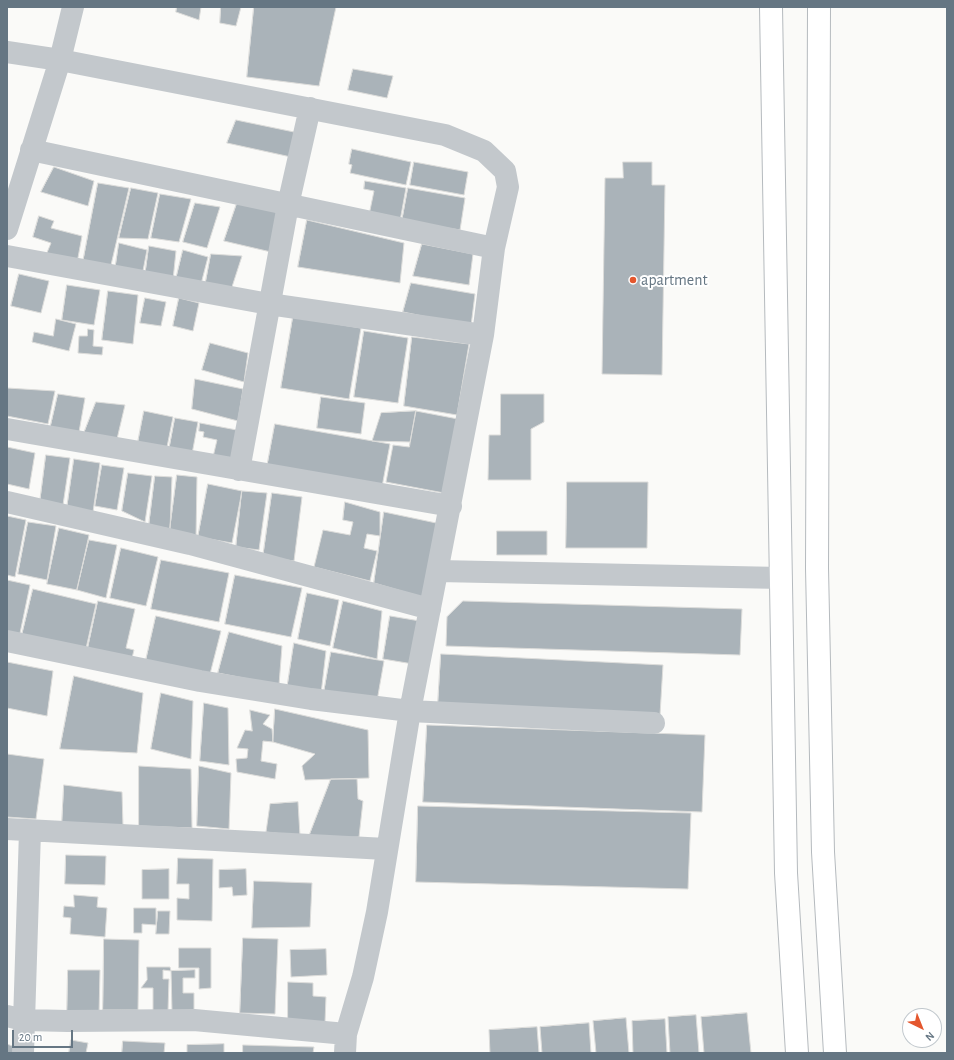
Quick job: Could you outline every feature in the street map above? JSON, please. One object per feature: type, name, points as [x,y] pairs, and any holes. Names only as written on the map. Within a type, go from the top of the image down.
[{"type":"main road","points":[[771,7],[786,873],[797,1053]]},
{"type":"main road","points":[[819,7],[818,576],[823,852],[835,1053]]},
{"type":"street","points":[[7,229],[60,60],[73,7]]},
{"type":"street","points":[[7,52],[60,60],[445,135],[484,151],[505,171],[508,187],[494,248],[483,335],[410,711],[386,849],[377,912],[363,977],[345,1044],[194,1020],[16,1018]]},
{"type":"street","points":[[239,470],[288,204],[310,108]]},
{"type":"street","points":[[31,150],[494,248]]},
{"type":"street","points":[[7,256],[269,304],[483,335]]},
{"type":"street","points":[[7,429],[451,506]]},
{"type":"street","points":[[7,502],[190,544],[430,609]]},
{"type":"street","points":[[438,572],[781,578]]},
{"type":"street","points":[[7,641],[200,681],[311,699],[410,711],[654,723]]},
{"type":"street","points":[[7,830],[386,849]]},
{"type":"street","points":[[23,1053],[16,1018],[30,831]]},
{"type":"building","points":[[177,7],[201,7],[199,20],[176,12]]},
{"type":"building","points":[[221,7],[241,7],[236,26],[220,23]]},
{"type":"building","points":[[254,7],[336,7],[319,86],[247,77]]},
{"type":"building","points":[[353,69],[393,76],[387,98],[348,90]]},
{"type":"building","points":[[236,120],[294,132],[291,157],[227,143]]},
{"type":"building","points":[[352,149],[411,162],[406,185],[350,173],[352,165],[349,164]]},
{"type":"building","points":[[414,162],[468,172],[464,195],[410,185]]},
{"type":"building","name":"apartment","points":[[623,162],[652,162],[652,185],[665,185],[662,375],[602,374],[605,178],[623,178]]},
{"type":"building","points":[[54,167],[94,181],[88,206],[41,192]]},
{"type":"building","points":[[365,181],[406,188],[400,221],[369,215],[374,191],[364,189]]},
{"type":"building","points":[[98,183],[129,188],[111,265],[83,262]]},
{"type":"building","points":[[131,188],[158,193],[148,239],[119,238]]},
{"type":"building","points":[[408,188],[465,198],[460,230],[402,221]]},
{"type":"building","points":[[160,194],[191,199],[179,242],[151,238]]},
{"type":"building","points":[[195,203],[220,207],[207,248],[183,242]]},
{"type":"building","points":[[237,203],[282,211],[271,252],[224,241]]},
{"type":"building","points":[[39,216],[54,221],[51,228],[82,236],[77,263],[46,255],[51,243],[33,237]]},
{"type":"building","points":[[307,220],[404,243],[400,283],[298,267]]},
{"type":"building","points":[[119,243],[147,250],[142,276],[115,270]]},
{"type":"building","points":[[422,244],[473,254],[469,285],[413,276]]},
{"type":"building","points":[[149,246],[176,251],[173,280],[145,276]]},
{"type":"building","points":[[183,250],[208,257],[201,284],[176,279]]},
{"type":"building","points":[[211,254],[242,256],[231,290],[205,286]]},
{"type":"building","points":[[19,274],[49,281],[41,313],[11,306]]},
{"type":"building","points":[[411,283],[475,294],[471,326],[403,312]]},
{"type":"building","points":[[67,285],[100,290],[94,325],[62,320]]},
{"type":"building","points":[[108,291],[138,295],[133,344],[102,340]]},
{"type":"building","points":[[145,298],[166,302],[161,326],[140,323]]},
{"type":"building","points":[[179,298],[199,303],[193,331],[173,326]]},
{"type":"building","points":[[293,317],[361,328],[349,399],[281,388]]},
{"type":"building","points":[[56,319],[76,324],[69,351],[32,342],[34,332],[53,336]]},
{"type":"building","points":[[88,329],[94,330],[93,346],[103,347],[102,355],[78,353],[79,336],[87,336]]},
{"type":"building","points":[[364,331],[408,338],[398,403],[354,397]]},
{"type":"building","points":[[412,337],[469,344],[457,415],[404,406]]},
{"type":"building","points":[[210,343],[248,353],[244,382],[202,370]]},
{"type":"building","points":[[195,379],[243,389],[238,421],[192,409]]},
{"type":"building","points":[[7,388],[55,391],[48,424],[7,416]]},
{"type":"building","points":[[58,394],[85,398],[79,432],[50,429]]},
{"type":"building","points":[[501,394],[544,394],[544,422],[531,429],[531,480],[488,480],[489,435],[500,435]]},
{"type":"building","points":[[321,397],[365,403],[361,434],[317,428]]},
{"type":"building","points":[[96,402],[125,405],[117,439],[84,433]]},
{"type":"building","points":[[144,411],[173,417],[167,447],[138,442]]},
{"type":"building","points":[[416,411],[458,419],[444,493],[386,482],[393,445],[409,447]]},
{"type":"building","points":[[416,411],[410,442],[372,441],[381,413]]},
{"type":"building","points":[[175,418],[198,422],[192,454],[169,450]]},
{"type":"building","points":[[200,423],[242,431],[236,461],[213,457],[217,440],[203,437],[204,432],[199,431]]},
{"type":"building","points":[[275,424],[390,444],[382,487],[267,467]]},
{"type":"building","points":[[7,447],[35,453],[29,489],[7,484]]},
{"type":"building","points":[[46,455],[70,458],[63,505],[40,502]]},
{"type":"building","points":[[74,459],[100,463],[93,512],[67,508]]},
{"type":"building","points":[[102,465],[124,468],[117,510],[95,506]]},
{"type":"building","points":[[128,473],[152,476],[145,522],[122,511]]},
{"type":"building","points":[[177,475],[197,477],[196,537],[170,529]]},
{"type":"building","points":[[155,476],[172,477],[170,529],[149,525]]},
{"type":"building","points":[[567,482],[648,482],[647,548],[566,548]]},
{"type":"building","points":[[208,484],[242,491],[232,543],[198,537]]},
{"type":"building","points":[[242,491],[267,493],[259,550],[236,547]]},
{"type":"building","points":[[272,493],[302,497],[294,561],[263,557]]},
{"type":"building","points":[[345,502],[380,512],[380,536],[367,534],[364,548],[377,551],[370,581],[314,567],[323,530],[350,535],[353,522],[343,520]]},
{"type":"building","points":[[384,512],[441,524],[425,598],[374,583]]},
{"type":"building","points":[[7,516],[26,520],[15,577],[7,575]]},
{"type":"building","points":[[28,522],[56,526],[47,580],[18,574]]},
{"type":"building","points":[[59,528],[89,535],[77,590],[47,584]]},
{"type":"building","points":[[497,531],[547,531],[547,555],[497,555]]},
{"type":"building","points":[[89,540],[117,545],[106,598],[77,590]]},
{"type":"building","points":[[121,548],[158,557],[146,606],[110,598]]},
{"type":"building","points":[[161,560],[229,573],[219,622],[151,609]]},
{"type":"building","points":[[235,575],[302,588],[291,637],[225,624]]},
{"type":"building","points":[[7,580],[30,585],[19,638],[7,635]]},
{"type":"building","points":[[33,589],[96,604],[85,653],[21,639]]},
{"type":"building","points":[[307,593],[339,600],[330,646],[298,639]]},
{"type":"building","points":[[98,601],[135,609],[126,648],[134,650],[131,662],[87,652]]},
{"type":"building","points":[[343,601],[382,611],[377,659],[333,648]]},
{"type":"building","points":[[463,601],[742,609],[740,655],[446,646],[447,617]]},
{"type":"building","points":[[156,616],[221,631],[210,674],[146,660]]},
{"type":"building","points":[[390,616],[420,621],[413,664],[383,659]]},
{"type":"building","points":[[229,632],[282,646],[279,685],[218,673]]},
{"type":"building","points":[[294,643],[326,651],[321,694],[287,689]]},
{"type":"building","points":[[331,652],[384,661],[377,701],[324,692]]},
{"type":"building","points":[[441,654],[663,665],[660,715],[438,703]]},
{"type":"building","points":[[7,662],[53,671],[47,716],[7,708]]},
{"type":"building","points":[[74,676],[143,693],[137,753],[60,749]]},
{"type":"building","points":[[161,693],[193,701],[191,759],[151,749]]},
{"type":"building","points":[[204,703],[228,708],[229,765],[200,761]]},
{"type":"building","points":[[275,709],[368,730],[369,778],[305,780],[302,766],[315,754],[273,742]]},
{"type":"building","points":[[250,710],[270,715],[263,724],[272,729],[273,742],[263,741],[261,761],[277,764],[275,779],[237,772],[236,759],[247,758],[248,749],[237,748],[245,730],[252,731]]},
{"type":"building","points":[[427,725],[705,735],[702,812],[423,802]]},
{"type":"building","points":[[7,754],[44,759],[36,819],[7,817]]},
{"type":"building","points":[[139,766],[191,769],[192,828],[139,826]]},
{"type":"building","points":[[199,766],[231,773],[229,829],[197,826]]},
{"type":"building","points":[[331,779],[357,779],[358,799],[363,801],[359,837],[308,839]]},
{"type":"building","points":[[64,785],[122,792],[123,826],[62,823]]},
{"type":"building","points":[[298,802],[300,836],[266,832],[270,804]]},
{"type":"building","points":[[418,806],[691,813],[688,889],[416,882]]},
{"type":"building","points":[[66,855],[106,856],[105,885],[65,884]]},
{"type":"building","points":[[178,858],[213,859],[212,921],[177,920],[177,898],[189,899],[189,884],[177,884]]},
{"type":"building","points":[[169,869],[169,899],[142,899],[142,870]]},
{"type":"building","points":[[246,869],[247,895],[233,896],[232,887],[219,888],[219,870]]},
{"type":"building","points":[[254,881],[312,883],[310,927],[252,928]]},
{"type":"building","points":[[74,895],[98,897],[97,907],[107,908],[105,937],[70,934],[71,918],[63,917],[64,906],[74,907]]},
{"type":"building","points":[[134,908],[156,908],[156,925],[142,924],[142,933],[134,933]]},
{"type":"building","points":[[158,911],[170,911],[169,934],[156,934]]},
{"type":"building","points":[[243,938],[278,939],[275,1014],[240,1013]]},
{"type":"building","points":[[104,939],[139,940],[138,1010],[103,1010]]},
{"type":"building","points":[[179,948],[211,948],[211,988],[199,989],[199,968],[179,968]]},
{"type":"building","points":[[326,949],[327,975],[291,977],[290,950]]},
{"type":"building","points":[[147,967],[170,967],[171,971],[163,970],[163,979],[169,979],[168,1011],[153,1011],[153,988],[141,988],[147,980]]},
{"type":"building","points":[[68,970],[100,970],[99,1015],[67,1014]]},
{"type":"building","points":[[195,970],[195,978],[183,978],[183,993],[194,993],[194,1010],[172,1011],[171,971]]},
{"type":"building","points":[[288,982],[313,983],[313,996],[326,997],[325,1022],[288,1021]]},
{"type":"building","points":[[747,1013],[751,1053],[704,1053],[701,1017]]},
{"type":"building","points":[[696,1015],[699,1053],[670,1053],[668,1017]]},
{"type":"building","points":[[626,1018],[629,1053],[596,1053],[593,1021]]},
{"type":"building","points":[[665,1019],[667,1053],[633,1053],[632,1021]]},
{"type":"building","points":[[589,1023],[591,1053],[542,1053],[540,1027]]},
{"type":"building","points":[[537,1027],[539,1053],[490,1053],[489,1030]]},
{"type":"building","points":[[71,1040],[88,1043],[86,1053],[69,1053]]},
{"type":"building","points":[[123,1041],[165,1043],[164,1053],[122,1053]]},
{"type":"building","points":[[7,1044],[15,1047],[15,1053],[7,1053]]},
{"type":"building","points":[[224,1044],[224,1053],[187,1053],[187,1045]]},
{"type":"building","points":[[243,1045],[314,1047],[313,1053],[243,1053]]},
{"type":"place","name":"apartment","points":[[633,280]]}]
